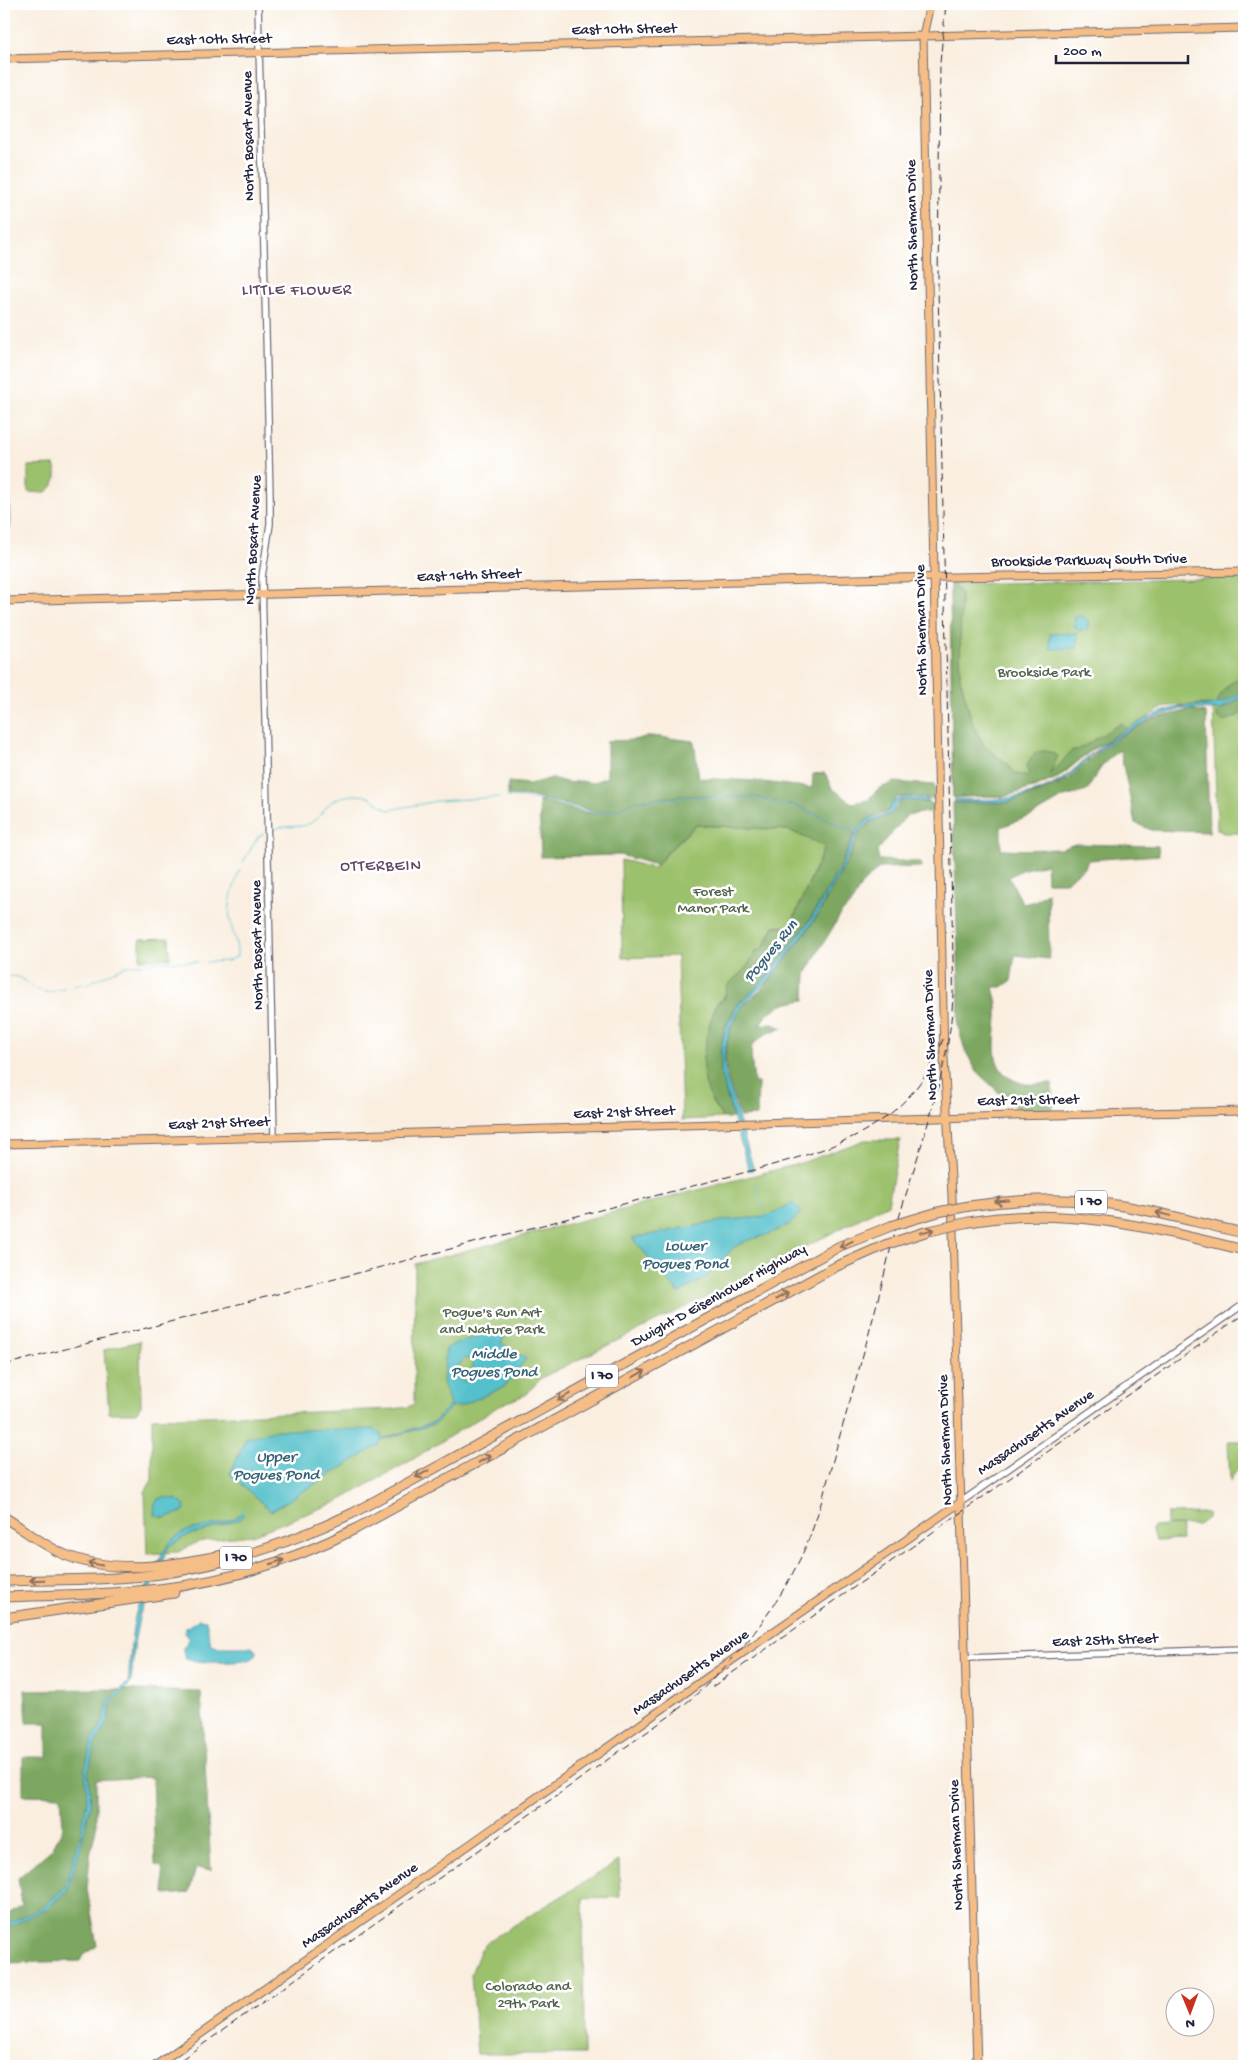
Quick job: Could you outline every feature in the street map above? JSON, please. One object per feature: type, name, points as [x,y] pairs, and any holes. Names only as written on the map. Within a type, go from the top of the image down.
[{"type":"highway","name":"Dwight D Eisenhower Highway","points":[[4,1581],[138,1576],[170,1572],[242,1557],[300,1537],[362,1508],[840,1246],[891,1226],[938,1212],[1009,1200],[1082,1201],[1128,1206],[1240,1232]]},
{"type":"highway","name":"Dwight D Eisenhower Highway","points":[[160,1593],[230,1576],[290,1558],[349,1532],[835,1267],[885,1245],[926,1232],[969,1222],[1013,1216],[1084,1217],[1131,1224],[1240,1249]]},
{"type":"highway","points":[[4,1517],[50,1547],[78,1559],[107,1566],[144,1566],[210,1558],[300,1537]]},
{"type":"highway","points":[[4,1597],[131,1592],[160,1593]]},
{"type":"highway","points":[[4,1618],[126,1601],[160,1593]]},
{"type":"main road","name":"North Sherman Drive","points":[[930,4],[923,36],[944,1058],[952,1196],[977,2066]]},
{"type":"main road","name":"East 10th Street","points":[[4,59],[1244,28]]},
{"type":"main road","name":"Brookside Parkway South Drive","points":[[935,578],[1244,572]]},
{"type":"main road","name":"East 16th Street","points":[[4,601],[935,578]]},
{"type":"main road","name":"East 21st Street","points":[[4,1144],[947,1117],[1244,1111]]},
{"type":"main road","name":"Massachusetts Avenue","points":[[155,2066],[692,1688],[961,1502]]},
{"type":"street","name":"North Bosart Avenue","points":[[258,4],[270,497],[270,524],[263,565],[263,596],[274,1136]]},
{"type":"street","name":"Massachusetts Avenue","points":[[961,1502],[1244,1304]]},
{"type":"street","name":"East 25th Street","points":[[966,1658],[1244,1649]]},
{"type":"green space","points":[[54,465],[56,478],[51,488],[44,493],[28,492],[28,466]]},
{"type":"green space","points":[[4,495],[9,495],[10,528],[4,528]]},
{"type":"green space","name":"Brookside Park","points":[[1244,578],[1244,833],[1223,833],[1217,829],[1213,704],[1166,706],[1093,749],[1059,777],[1036,787],[1005,796],[953,797],[950,584]]},
{"type":"green space","points":[[950,584],[953,584],[961,594],[960,677],[973,726],[985,747],[1007,763],[1012,770],[1017,774],[1028,776],[1030,773],[1027,768],[1031,757],[1043,751],[1058,756],[1050,774],[1072,750],[1078,750],[1121,723],[1127,729],[1093,749],[1059,777],[1036,787],[1005,796],[953,797]]},
{"type":"green space","points":[[1244,676],[1244,689],[1230,700],[1216,705],[1226,687]]},
{"type":"green space","points":[[1244,695],[1241,714],[1223,721],[1217,717],[1218,711],[1231,705]]},
{"type":"green space","points":[[1190,710],[1206,713],[1209,832],[1151,830],[1135,823],[1120,750],[1109,758],[1087,791],[1064,797],[1033,815],[1001,827],[1001,850],[1061,849],[1075,844],[1158,846],[1159,855],[1088,860],[1085,867],[1065,882],[1047,882],[1046,864],[1021,870],[1009,877],[1023,904],[1035,901],[1048,892],[1049,959],[1015,955],[1011,981],[1002,987],[993,987],[997,1001],[995,1050],[1001,1070],[1009,1077],[1021,1083],[1052,1083],[1053,1111],[1018,1110],[977,1072],[965,1050],[958,1026],[959,988],[953,803],[1007,803],[1042,792],[1068,780],[1094,755],[1121,736],[1153,719]]},
{"type":"green space","points":[[651,736],[694,741],[699,778],[755,781],[812,788],[813,774],[825,773],[832,788],[852,803],[868,800],[878,789],[895,782],[934,785],[934,799],[902,796],[894,800],[888,811],[868,819],[856,831],[796,806],[754,797],[686,796],[635,801],[617,809],[598,812],[529,796],[508,796],[508,782],[530,784],[552,778],[569,783],[581,781],[592,783],[607,777],[607,741],[633,740]]},
{"type":"green space","points":[[686,797],[754,798],[796,807],[855,832],[838,871],[810,919],[769,974],[737,1004],[725,1027],[721,1048],[721,1075],[733,1118],[723,1118],[712,1102],[705,1083],[703,1057],[710,1022],[717,1003],[724,999],[728,985],[746,968],[756,952],[764,946],[774,926],[790,927],[825,846],[788,830],[696,825],[656,865],[620,855],[541,857],[539,801],[577,811],[600,813],[642,801]]},
{"type":"green space","points":[[902,800],[934,804],[934,811],[907,815],[877,851],[879,860],[921,862],[921,867],[879,868],[861,885],[853,901],[841,914],[806,974],[805,1000],[779,1006],[768,1014],[760,1025],[772,1024],[783,1028],[766,1034],[752,1045],[751,1059],[754,1083],[758,1083],[757,1116],[740,1117],[728,1079],[725,1056],[730,1029],[734,1020],[741,1007],[773,977],[817,917],[848,860],[860,832],[871,822],[892,814]]},
{"type":"green space","name":"Forest Manor Park","points":[[696,825],[788,830],[825,846],[790,927],[774,926],[764,946],[756,952],[746,968],[728,985],[723,999],[717,1004],[710,1023],[703,1057],[712,1102],[723,1118],[682,1120],[677,956],[622,958],[621,860],[654,868]]},
{"type":"green space","points":[[169,938],[170,958],[140,959],[140,939]]},
{"type":"green space","name":"Pogue's Run Art and Nature Park","points":[[865,1140],[900,1140],[888,1204],[753,1274],[543,1377],[525,1395],[502,1404],[410,1461],[337,1502],[252,1535],[198,1542],[178,1552],[147,1554],[145,1492],[152,1480],[152,1418],[394,1409],[414,1404],[415,1264],[801,1163]]},
{"type":"green space","points":[[140,1341],[141,1406],[136,1413],[109,1413],[104,1350]]},
{"type":"green space","points":[[1244,1441],[1244,1463],[1236,1470],[1230,1482],[1228,1442]]},
{"type":"green space","points":[[1207,1513],[1207,1518],[1198,1525],[1167,1525],[1167,1514]]},
{"type":"green space","points":[[1181,1525],[1182,1540],[1155,1541],[1153,1527]]},
{"type":"green space","points":[[103,1689],[201,1692],[211,1870],[196,1868],[189,1893],[165,1895],[162,1867],[155,1865],[152,1777],[96,1780],[96,1828],[90,1856],[87,1889],[97,1946],[83,1955],[80,1961],[4,1963],[4,1917],[22,1905],[18,1878],[52,1849],[63,1828],[61,1796],[23,1795],[23,1757],[47,1757],[47,1723],[27,1723],[25,1690]]},
{"type":"green space","name":"Colorado and 29th Park","points":[[619,1861],[620,1897],[583,1898],[584,2054],[477,2054],[471,1974],[481,1949],[490,1940]]},
{"type":"water","points":[[1081,616],[1088,620],[1088,631],[1084,629],[1079,631],[1074,625],[1075,617]]},
{"type":"water","points":[[1077,633],[1077,648],[1050,649],[1050,634]]},
{"type":"water","points":[[1244,690],[1243,696],[1219,710],[1182,709],[1152,718],[1116,738],[1093,754],[1067,779],[1039,792],[1007,802],[954,802],[954,799],[983,800],[1011,798],[1038,791],[1064,778],[1107,742],[1145,719],[1177,708],[1223,702]]},
{"type":"water","points":[[904,797],[929,800],[929,802],[902,800],[896,805],[891,814],[870,822],[859,831],[843,868],[814,920],[771,978],[742,1005],[730,1028],[724,1055],[726,1077],[754,1170],[749,1171],[721,1075],[721,1048],[726,1027],[738,1005],[769,975],[811,919],[839,870],[857,830],[869,819],[888,812],[893,802]]},
{"type":"water","name":"Lower Pogues Pond","points":[[793,1203],[802,1212],[790,1224],[734,1247],[707,1277],[679,1293],[632,1238],[727,1220],[765,1217]]},
{"type":"water","name":"Upper Pogues Pond","points":[[485,1325],[503,1330],[504,1338],[501,1343],[526,1359],[504,1387],[458,1407],[452,1406],[435,1424],[381,1440],[379,1445],[271,1511],[230,1474],[246,1438],[277,1430],[374,1429],[382,1435],[382,1439],[434,1422],[450,1405],[443,1381],[446,1349],[456,1343],[480,1336]],"holes":[[[465,1358],[472,1361],[473,1370],[470,1377],[465,1382],[457,1378],[457,1367]]]},
{"type":"water","points":[[164,1497],[179,1500],[184,1505],[185,1511],[164,1518],[154,1514],[155,1504],[158,1499]]},
{"type":"water","points":[[241,1513],[244,1515],[240,1519],[188,1535],[169,1546],[140,1614],[135,1638],[131,1683],[111,1703],[108,1722],[95,1743],[88,1773],[91,1802],[80,1850],[67,1891],[46,1909],[4,1929],[4,1925],[42,1908],[65,1887],[80,1838],[87,1802],[85,1768],[92,1741],[104,1721],[108,1702],[128,1682],[132,1636],[137,1609],[168,1544],[175,1537],[187,1531],[220,1524],[235,1518]]},
{"type":"water","points":[[199,1619],[206,1620],[211,1645],[217,1647],[252,1647],[256,1651],[256,1656],[249,1660],[237,1662],[207,1662],[186,1659],[183,1648],[189,1639],[185,1633],[186,1628]]},
{"type":"waterway","points":[[271,830],[310,824],[333,801],[348,796],[359,795],[369,797],[389,810],[437,801],[500,797]]},
{"type":"waterway","points":[[507,797],[558,803],[579,810],[598,813],[617,810],[636,802],[686,797],[754,798],[796,807],[856,831]]},
{"type":"waterway","points":[[243,862],[258,837],[263,834]]},
{"type":"waterway","points":[[206,962],[228,961],[237,956],[229,911],[231,897],[240,870]]},
{"type":"waterway","points":[[72,986],[89,983],[125,966],[160,961],[198,962]]},
{"type":"waterway","points":[[5,978],[16,976],[45,992],[64,988]]},
{"type":"waterway","name":"Pogues Run","points":[[756,1183],[760,1196]]},
{"type":"waterway","name":"Pogues Run","points":[[761,1201],[763,1209]]},
{"type":"waterway","name":"Pogues Run","points":[[764,1213],[765,1217]]},
{"type":"waterway","name":"Pogues Run","points":[[242,1514],[245,1506]]},
{"type":"railway","points":[[676,1711],[713,1679],[747,1642],[776,1602],[800,1559],[812,1531],[871,1326],[896,1227],[931,1114],[950,1029],[953,968],[938,287],[940,63],[946,4]]},
{"type":"railway","points":[[4,1365],[758,1169],[817,1151],[844,1141],[892,1113],[912,1093],[929,1069],[943,1039]]},
{"type":"railway","points":[[712,1687],[1244,1314]]},
{"type":"railway","points":[[172,2066],[681,1708]]},
{"type":"district","name":"LITTLE FLOWER","points":[[297,291]]},
{"type":"district","name":"OTTERBEIN","points":[[381,867]]},
{"type":"water label","name":"Middle Pogues Pond","points":[[494,1364]]}]
